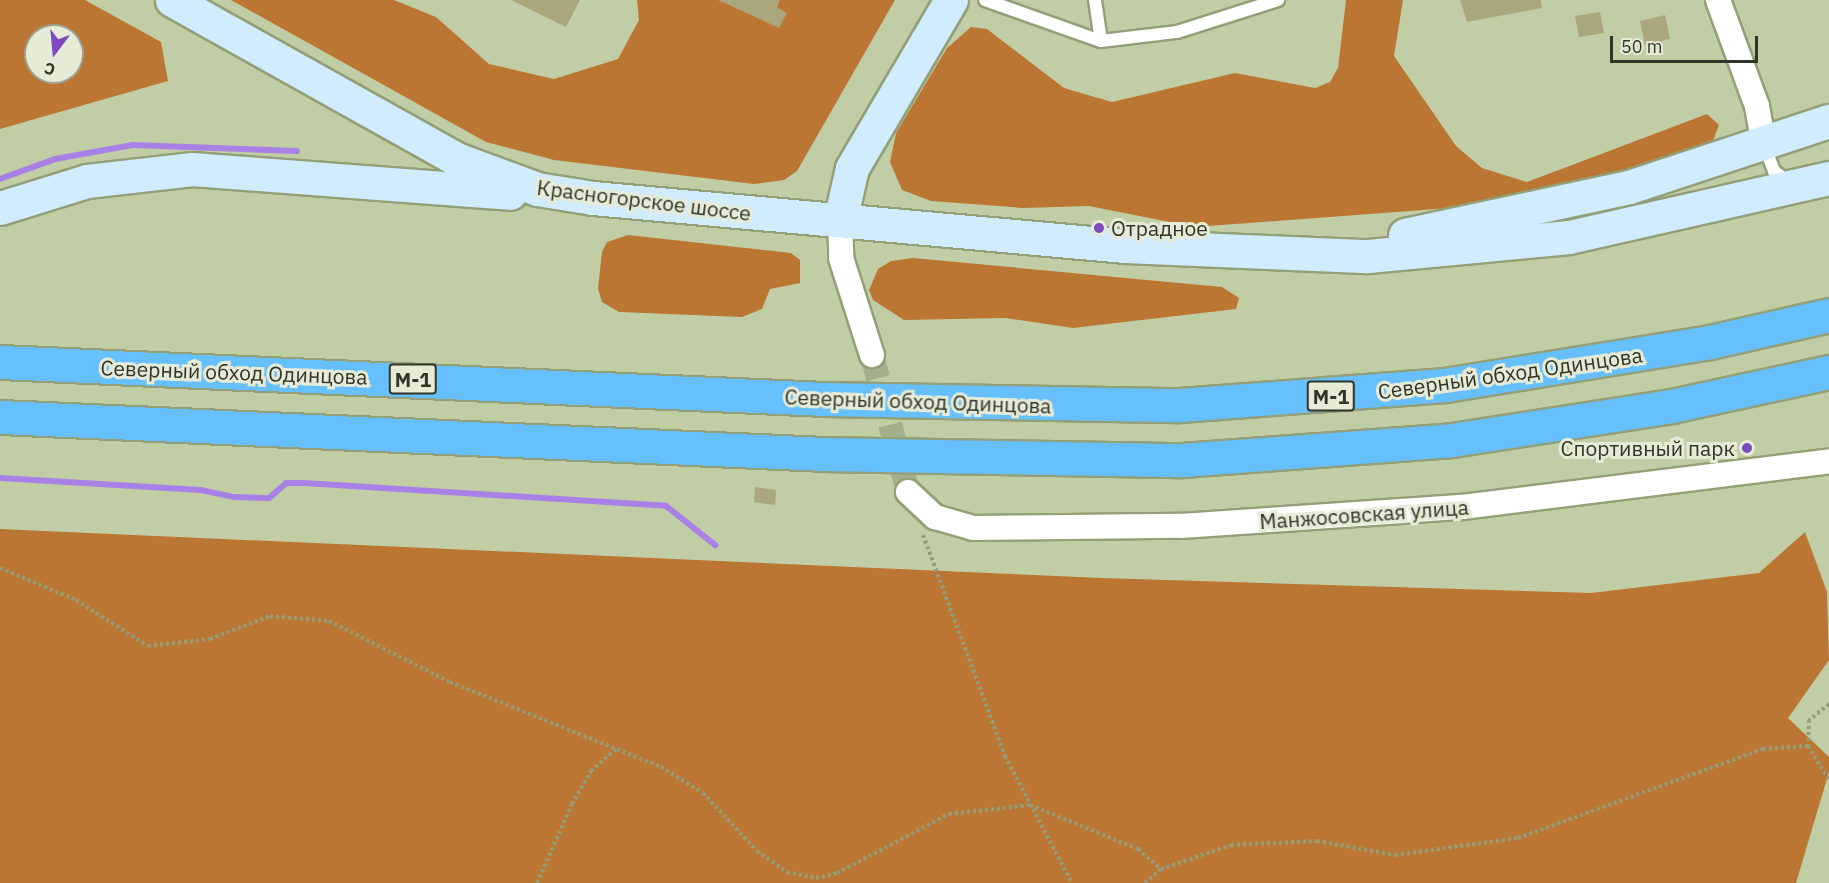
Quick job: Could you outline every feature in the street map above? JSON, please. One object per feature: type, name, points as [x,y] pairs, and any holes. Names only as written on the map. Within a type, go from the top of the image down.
[{"type":"highway","name":"Северный обход Одинцова","points":[[0,362],[825,399],[1180,405],[1445,386],[1710,342],[1829,315]]},
{"type":"highway","points":[[0,417],[823,454],[1171,460],[1452,440],[1672,406],[1823,374]]},
{"type":"main road","name":"Красногорское шоссе","points":[[172,0],[456,159],[537,189],[593,198],[1125,246]]},
{"type":"main road","points":[[840,220],[842,195],[870,136],[951,0]]},
{"type":"main road","points":[[1125,246],[1303,243],[1432,232],[1565,204],[1764,144],[1829,121]]},
{"type":"main road","points":[[870,136],[861,169],[863,183],[877,211],[894,225]]},
{"type":"main road","points":[[0,208],[87,181],[192,169],[593,198]]},
{"type":"main road","points":[[1125,246],[1368,256],[1501,247],[1637,225],[1829,178]]},
{"type":"street","points":[[1718,0],[1757,106],[1764,144]]},
{"type":"street","points":[[840,220],[841,258],[872,355]]},
{"type":"street","name":"Манжосовская улица","points":[[908,492],[935,517],[973,528],[1181,526],[1462,507],[1829,461]]},
{"type":"lane","points":[[985,0],[1101,41],[1177,32],[1278,0]]},
{"type":"lane","points":[[1095,0],[1101,41]]},
{"type":"lane","points":[[1764,144],[1773,171],[1797,186]]},
{"type":"path","points":[[908,492],[975,684],[1030,805],[1072,883]]},
{"type":"path","points":[[0,568],[76,600],[148,646],[210,639],[270,616],[329,621],[450,682],[661,767],[704,793],[757,851],[788,872],[816,878],[837,873],[949,814],[1030,805],[1138,849],[1161,868]]},
{"type":"path","points":[[1829,704],[1809,720],[1808,746],[1829,780]]},
{"type":"path","points":[[1145,883],[1161,868],[1231,845],[1317,842],[1395,855],[1518,838],[1763,749],[1808,746]]},
{"type":"path","points":[[537,883],[582,787],[616,749]]},
{"type":"shaded area","points":[[0,0],[85,0],[161,42],[168,81],[0,129]]},
{"type":"shaded area","points":[[231,0],[394,0],[436,17],[489,64],[554,79],[618,59],[639,20],[637,0],[895,0],[797,171],[784,180],[754,184],[554,160],[486,142]]},
{"type":"shaded area","points":[[1346,0],[1403,0],[1394,56],[1456,146],[1482,168],[1527,182],[1707,114],[1719,125],[1713,141],[1702,153],[1503,204],[1195,227],[1089,206],[1023,208],[931,201],[902,190],[890,162],[896,133],[947,48],[971,27],[987,29],[1064,88],[1112,102],[1235,73],[1315,88],[1330,82],[1338,68]]},
{"type":"shaded area","points":[[628,235],[791,253],[800,260],[800,283],[770,289],[762,309],[742,317],[619,312],[602,302],[598,289],[602,252],[607,242]]},
{"type":"shaded area","points":[[913,258],[1222,287],[1239,298],[1236,309],[1073,328],[1005,318],[904,320],[873,300],[869,290],[878,269],[891,261]]},
{"type":"shaded area","points":[[0,529],[1102,578],[1591,593],[1759,573],[1805,532],[1827,592],[1829,660],[1788,718],[1829,757],[1829,772],[1796,883],[0,883]]},
{"type":"building","points":[[511,0],[580,0],[566,27]]},
{"type":"building","points":[[718,0],[780,0],[777,7],[787,13],[779,28]]},
{"type":"building","points":[[1460,0],[1541,0],[1542,8],[1467,22]]},
{"type":"building","points":[[1600,12],[1604,33],[1579,37],[1575,16]]},
{"type":"building","points":[[1665,15],[1670,39],[1645,45],[1640,21]]},
{"type":"building","points":[[755,487],[776,490],[775,505],[754,502]]},
{"type":"waterway","points":[[0,179],[55,159],[133,145],[297,151]]},
{"type":"waterway","points":[[0,478],[201,490],[234,497],[269,498],[286,483],[304,483],[666,506],[715,545]]},
{"type":"tunnel","points":[[872,355],[908,492]]},
{"type":"place","name":"Отрадное","points":[[1099,228]]},
{"type":"place","name":"Спортивный парк","points":[[1747,448]]}]
